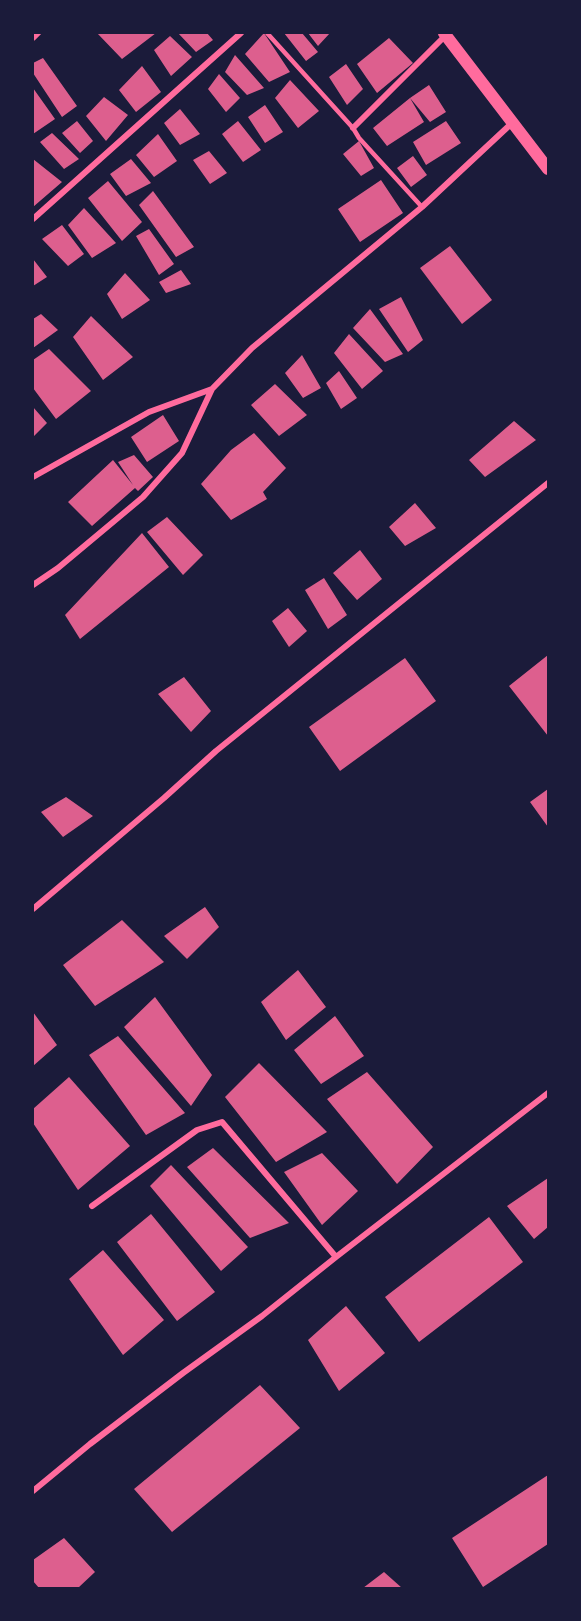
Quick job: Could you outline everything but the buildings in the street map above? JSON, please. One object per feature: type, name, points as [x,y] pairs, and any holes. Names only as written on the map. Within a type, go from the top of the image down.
[{"type":"main road","points":[[446,34],[548,169]]},
{"type":"street","points":[[33,38],[38,33]]},
{"type":"street","points":[[33,219],[240,33]]},
{"type":"street","points":[[353,128],[446,34]]},
{"type":"street","points":[[33,585],[58,568],[143,497],[182,453],[212,389],[252,348],[422,207],[513,123]]},
{"type":"street","points":[[33,477],[149,412],[212,389]]},
{"type":"street","points":[[33,909],[147,813],[216,751],[548,483]]},
{"type":"street","points":[[33,1491],[90,1444],[262,1316],[548,1093]]},
{"type":"street","points":[[93,1206],[197,1130],[222,1122],[336,1257]]},
{"type":"lane","points":[[267,33],[422,207]]}]
